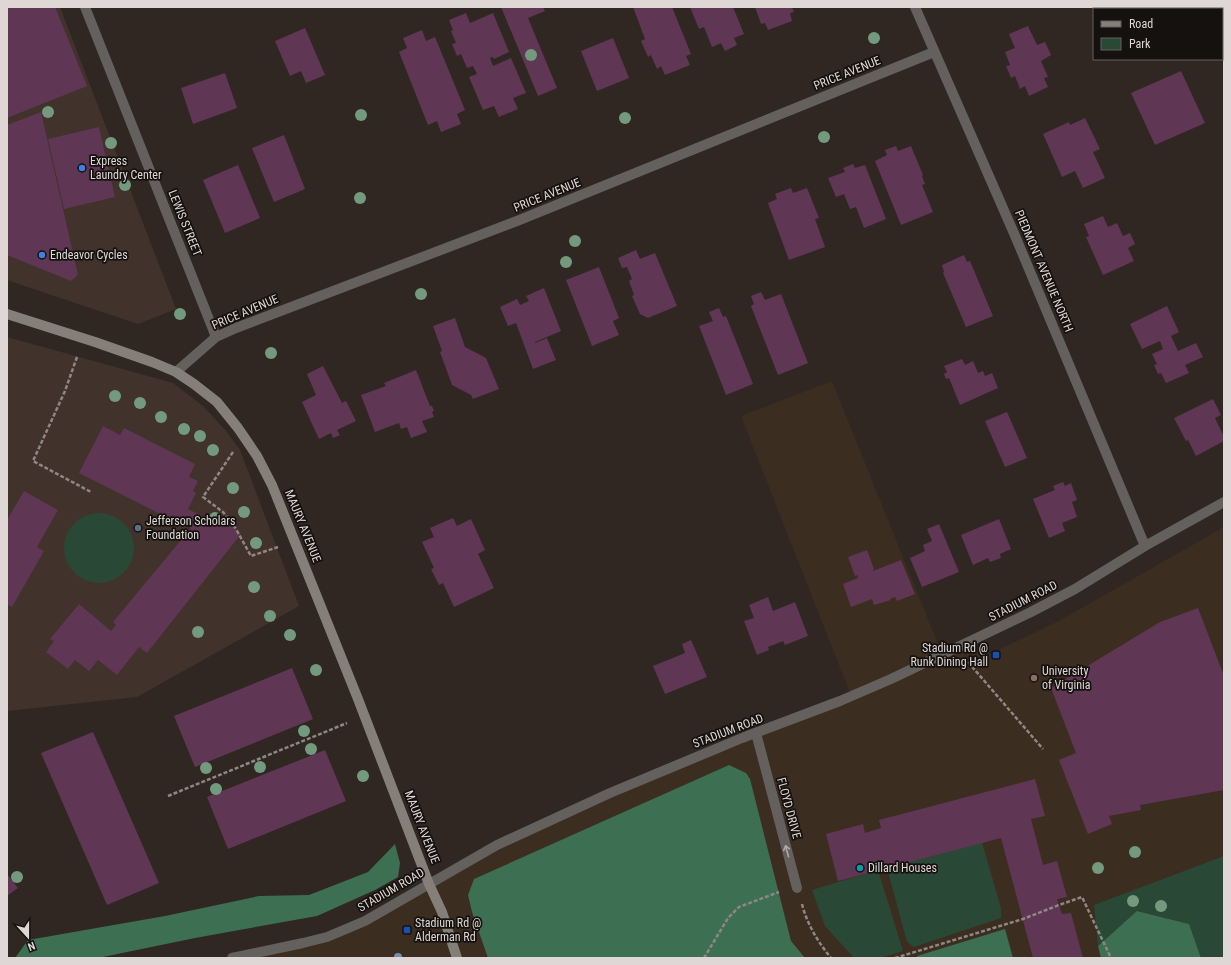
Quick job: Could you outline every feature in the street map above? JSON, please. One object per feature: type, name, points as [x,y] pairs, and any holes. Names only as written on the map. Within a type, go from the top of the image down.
[{"type":"main road","name":"MAURY AVENUE","points":[[7,314],[95,342],[176,372],[217,402],[238,428],[257,456],[272,485],[358,699],[429,884],[442,912],[457,958]]},
{"type":"street","name":"LEWIS STREET","points":[[85,7],[216,337]]},
{"type":"street","name":"PIEDMONT AVENUE NORTH","points":[[915,7],[1016,238],[1145,546]]},
{"type":"street","name":"PRICE AVENUE","points":[[176,372],[216,337],[517,221],[934,52]]},
{"type":"street","name":"STADIUM ROAD","points":[[232,958],[327,937],[365,921],[497,846],[610,793],[742,738],[756,734],[840,701],[891,679],[1031,612],[1075,589],[1145,546],[1224,502]]},
{"type":"street","name":"FLOYD DRIVE","points":[[756,734],[797,888]]},
{"type":"path","points":[[77,357],[64,391],[33,461],[91,492]]},
{"type":"path","points":[[233,452],[203,497],[223,512],[236,529],[252,556],[278,547]]},
{"type":"path","points":[[966,660],[1043,749]]},
{"type":"path","points":[[168,796],[348,722]]},
{"type":"path","points":[[704,958],[728,918],[739,907],[773,893],[797,888],[805,918],[831,958]]},
{"type":"path","points":[[895,958],[1023,919],[1082,898],[1111,958]]},
{"type":"shaded area","points":[[7,7],[60,7],[176,309],[138,324],[7,280]]},
{"type":"shaded area","name":"Jefferson Scholars Foundation","points":[[7,337],[173,383],[203,406],[227,432],[240,450],[299,606],[137,697],[7,711]]},
{"type":"shaded area","name":"University of Virginia","points":[[832,381],[942,654],[973,640],[981,658],[1059,621],[1224,527],[1224,958],[227,958],[347,930],[484,849],[852,698],[741,416]]},
{"type":"green space","points":[[99,513],[118,519],[128,529],[134,548],[128,567],[118,577],[99,583],[80,577],[70,567],[64,548],[70,529],[80,519]]},
{"type":"green space","points":[[729,765],[746,773],[750,779],[791,941],[805,958],[488,958],[472,912],[468,895],[474,879]]},
{"type":"green space","points":[[982,842],[1001,908],[1001,918],[914,947],[907,942],[887,868]]},
{"type":"green space","points":[[395,844],[400,863],[398,877],[375,890],[317,916],[195,938],[98,958],[15,958],[28,940],[165,916],[259,896],[309,895],[368,872]]},
{"type":"green space","points":[[1224,856],[1224,958],[1201,958],[1189,924],[1138,911],[1098,946],[1094,905]]},
{"type":"green space","points":[[878,870],[903,951],[880,958],[854,958],[825,926],[812,890]]},
{"type":"green space","points":[[1137,911],[1189,924],[1201,958],[1101,958],[1098,946]]},
{"type":"green space","points":[[1005,929],[1013,958],[917,958],[917,956]]},
{"type":"building","points":[[7,7],[55,7],[87,86],[7,118]]},
{"type":"building","points":[[501,7],[543,7],[545,11],[528,18],[557,88],[538,96]]},
{"type":"building","points":[[633,7],[672,7],[691,54],[686,56],[690,65],[665,75],[661,66],[657,69],[651,55],[648,57],[641,41],[645,39]]},
{"type":"building","points":[[690,7],[733,7],[744,34],[734,38],[737,45],[725,51],[721,43],[712,47],[704,27],[699,29]]},
{"type":"building","points":[[755,7],[792,7],[794,12],[790,13],[792,21],[768,30],[765,23],[761,24]]},
{"type":"building","points":[[1103,7],[1150,8],[1104,8]]},
{"type":"building","points":[[466,13],[470,23],[493,13],[509,52],[494,59],[493,57],[490,58],[493,66],[511,58],[526,93],[513,98],[518,109],[499,117],[494,106],[483,110],[469,77],[477,74],[473,66],[467,68],[461,54],[457,56],[452,44],[456,43],[451,31],[453,30],[449,20]]},
{"type":"building","points":[[1028,26],[1037,45],[1045,42],[1051,55],[1041,61],[1048,77],[1044,78],[1048,87],[1029,96],[1025,86],[1020,89],[1015,76],[1011,78],[1006,66],[1010,65],[1005,52],[1015,48],[1009,34]]},
{"type":"building","points":[[305,28],[325,75],[306,83],[301,71],[290,76],[275,41]]},
{"type":"building","points":[[422,30],[426,41],[435,37],[465,110],[457,114],[461,124],[441,132],[437,121],[428,125],[399,52],[407,48],[403,38]]},
{"type":"building","points":[[613,38],[629,78],[597,91],[581,51]]},
{"type":"building","points":[[1181,71],[1205,123],[1155,145],[1131,93]]},
{"type":"building","points":[[225,73],[237,108],[193,124],[181,88]]},
{"type":"building","points":[[41,112],[78,275],[71,281],[7,255],[7,125]]},
{"type":"building","points":[[1085,118],[1100,149],[1093,152],[1105,178],[1083,188],[1075,171],[1062,177],[1043,134],[1069,122],[1070,125]]},
{"type":"building","name":"Express Laundry Center","points":[[99,127],[115,197],[64,209],[48,139]]},
{"type":"building","points":[[284,135],[305,189],[274,202],[252,148]]},
{"type":"building","points":[[896,146],[898,151],[911,146],[923,175],[925,184],[922,185],[933,212],[901,225],[875,161],[887,155],[885,150]]},
{"type":"building","points":[[853,164],[855,168],[865,165],[886,219],[864,228],[856,207],[850,209],[844,194],[836,197],[828,178],[845,172],[843,168]]},
{"type":"building","points":[[238,165],[260,218],[225,233],[203,180]]},
{"type":"building","points":[[791,188],[793,193],[807,188],[819,218],[815,219],[825,247],[789,260],[768,203],[777,199],[775,194]]},
{"type":"building","points":[[1103,216],[1108,227],[1117,223],[1123,236],[1130,233],[1135,244],[1128,248],[1134,261],[1103,275],[1086,237],[1089,236],[1084,224]]},
{"type":"building","points":[[636,250],[640,259],[655,253],[677,306],[648,318],[640,314],[632,296],[634,295],[629,281],[632,279],[627,267],[622,268],[618,258]]},
{"type":"building","points":[[964,255],[967,262],[970,261],[993,316],[966,327],[943,273],[942,265]]},
{"type":"building","points":[[599,267],[619,318],[613,321],[619,335],[592,346],[566,280]]},
{"type":"building","points":[[544,288],[561,331],[535,342],[547,338],[556,360],[533,369],[516,323],[508,326],[500,307],[517,299],[520,305],[529,301],[526,296]]},
{"type":"building","points":[[761,292],[765,300],[781,294],[808,363],[778,375],[751,306],[754,304],[751,296]]},
{"type":"building","points":[[1167,306],[1179,332],[1171,336],[1178,351],[1196,343],[1203,357],[1185,365],[1189,373],[1166,383],[1161,373],[1158,374],[1154,365],[1157,364],[1152,354],[1163,349],[1160,341],[1142,349],[1130,324]]},
{"type":"building","points":[[719,308],[723,317],[726,316],[753,384],[726,395],[699,326],[713,321],[709,312]]},
{"type":"building","points":[[455,318],[465,347],[486,358],[499,389],[473,399],[471,395],[452,385],[440,352],[442,351],[433,326]]},
{"type":"building","points":[[962,359],[965,365],[973,361],[978,373],[983,371],[985,376],[992,373],[998,388],[960,405],[949,378],[946,379],[944,374],[947,372],[944,366]]},
{"type":"building","points":[[323,366],[342,403],[346,401],[356,421],[337,430],[340,435],[333,438],[331,433],[319,439],[302,402],[316,395],[307,374]]},
{"type":"building","points":[[416,370],[430,406],[432,406],[434,411],[432,412],[434,417],[422,421],[427,432],[411,438],[407,427],[401,429],[399,423],[375,432],[361,395],[386,386],[384,383]]},
{"type":"building","points":[[1213,399],[1221,415],[1215,418],[1224,437],[1224,441],[1196,456],[1174,418]]},
{"type":"building","points":[[1007,412],[1027,458],[1005,467],[985,421]]},
{"type":"building","points":[[103,426],[120,435],[124,428],[195,464],[189,477],[198,481],[193,491],[196,493],[188,509],[204,517],[205,516],[215,523],[220,517],[241,534],[147,653],[139,647],[117,675],[98,660],[89,671],[75,660],[68,669],[46,652],[54,641],[50,639],[79,604],[111,631],[116,625],[113,622],[191,528],[178,518],[176,522],[79,473]]},
{"type":"building","points":[[1063,482],[1065,486],[1071,483],[1077,500],[1072,502],[1077,517],[1062,523],[1065,531],[1049,538],[1033,499],[1055,490],[1053,486]]},
{"type":"building","points":[[24,491],[58,510],[37,547],[44,551],[12,607],[7,604],[7,520]]},
{"type":"building","points":[[453,518],[457,526],[471,519],[485,550],[478,554],[494,588],[454,607],[443,583],[439,585],[431,569],[434,568],[422,542],[434,537],[430,528]]},
{"type":"building","points":[[999,519],[1011,549],[1000,554],[1001,558],[990,562],[988,558],[973,565],[961,535]]},
{"type":"building","points":[[939,524],[959,572],[922,587],[910,558],[925,551],[923,545],[932,541],[927,529]]},
{"type":"building","points":[[867,550],[874,569],[873,571],[901,560],[915,594],[897,601],[895,597],[890,599],[891,600],[874,605],[872,599],[851,607],[843,584],[858,578],[857,575],[855,576],[848,557]]},
{"type":"building","points":[[768,597],[773,611],[795,602],[808,636],[785,645],[783,641],[768,647],[769,650],[757,655],[744,621],[754,618],[749,605]]},
{"type":"building","points":[[1198,608],[1224,676],[1224,790],[1140,805],[1141,810],[1109,816],[1112,824],[1088,834],[1059,760],[1076,753],[1051,688],[1160,622]]},
{"type":"building","points":[[691,640],[707,677],[665,694],[653,666],[685,653],[682,644]]},
{"type":"building","points":[[292,668],[313,719],[195,767],[174,716]]},
{"type":"building","points":[[93,732],[159,883],[107,905],[41,753]]},
{"type":"building","points":[[325,750],[346,801],[228,849],[207,797]]},
{"type":"building","name":"Dillard Houses","points":[[1035,779],[1045,816],[1031,819],[1043,865],[1057,861],[1067,897],[1057,899],[1062,914],[1071,913],[1083,958],[1033,958],[1001,838],[838,881],[826,834],[863,824],[865,833],[881,828],[879,820]]},
{"type":"building","points":[[7,874],[18,888],[7,896]]},
{"type":"place","name":"Express Laundry Center","points":[[82,168]]},
{"type":"place","name":"Endeavor Cycles","points":[[42,255]]},
{"type":"place","name":"Jefferson Scholars Foundation","points":[[138,528]]},
{"type":"place","name":"Stadium Rd @ Runk Dining Hall","points":[[996,655]]},
{"type":"place","name":"University of Virginia","points":[[1034,678]]},
{"type":"place","name":"Dillard Houses","points":[[860,868]]},
{"type":"place","name":"Stadium Rd @ Alderman Rd","points":[[407,930]]}]
